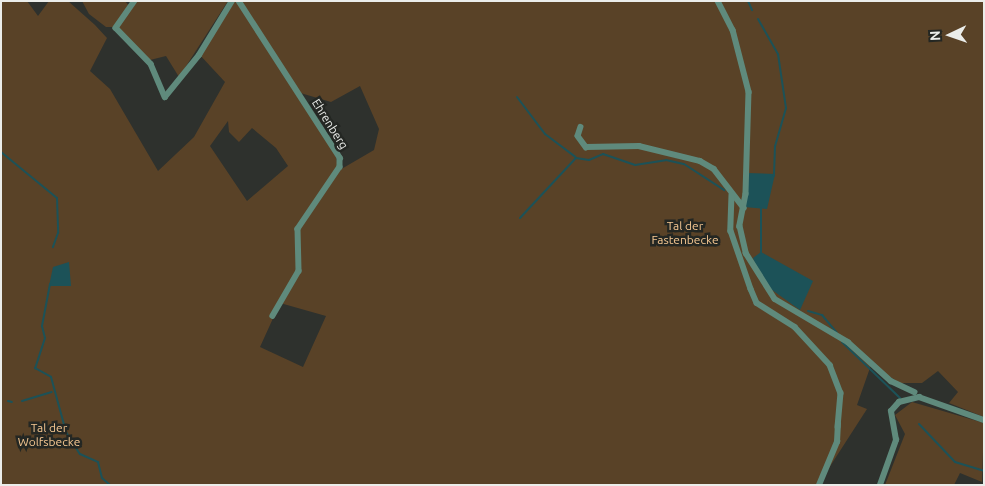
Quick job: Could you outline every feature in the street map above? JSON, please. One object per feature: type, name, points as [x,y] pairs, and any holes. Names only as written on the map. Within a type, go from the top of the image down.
[{"type":"street","points":[[135,1],[116,28],[150,64],[165,97],[199,55],[232,1]]},
{"type":"street","name":"Ehrenberg","points":[[238,1],[340,158],[340,167],[298,229],[299,272],[273,316]]},
{"type":"street","points":[[718,1],[733,30],[749,92],[744,208],[740,226],[746,254],[769,293],[848,342],[891,381],[915,392]]},
{"type":"street","points":[[581,127],[578,136],[586,147],[639,146],[700,161],[714,169],[732,195],[744,208]]},
{"type":"street","points":[[732,195],[731,231],[754,296],[811,341],[830,365],[841,393],[837,442],[820,485]]},
{"type":"street","points":[[880,485],[896,440],[891,411],[899,402],[919,397],[984,420]]},
{"type":"green space","points":[[1,1],[27,1],[38,16],[49,1],[68,1],[95,25],[107,38],[90,71],[110,89],[158,171],[194,137],[225,82],[199,54],[230,1],[984,1],[984,417],[949,403],[958,392],[938,371],[922,383],[900,383],[871,365],[857,405],[867,409],[818,485],[1,485]],"holes":[[[360,86],[379,129],[374,150],[338,171],[336,155],[297,92],[331,102]],[[228,121],[229,132],[239,142],[252,128],[276,148],[288,166],[247,201],[210,146]],[[280,303],[326,316],[303,367],[260,347]]]},
{"type":"green space","points":[[82,1],[125,1],[129,6],[113,27],[106,27],[89,14]]},
{"type":"green space","points":[[128,1],[228,1],[179,77],[166,56],[150,60],[118,28],[133,5]]},
{"type":"green space","points":[[912,402],[984,423],[982,482],[960,473],[954,485],[885,485],[905,434],[895,415]]},
{"type":"water","points":[[746,173],[775,174],[767,209],[744,207]]},
{"type":"water","points":[[761,252],[813,281],[800,310],[761,282],[753,258]]},
{"type":"water","points":[[69,262],[71,286],[49,286],[53,267]]},
{"type":"waterway","points":[[748,1],[752,10]]},
{"type":"waterway","points":[[758,19],[778,54],[786,108],[775,146],[774,176]]},
{"type":"waterway","points":[[517,97],[545,134],[575,157]]},
{"type":"waterway","points":[[1,152],[57,198],[58,233],[53,247]]},
{"type":"waterway","points":[[520,218],[576,158],[589,160],[603,154],[635,165],[666,160],[684,164],[724,190]]},
{"type":"waterway","points":[[761,208],[761,253]]},
{"type":"waterway","points":[[50,284],[42,326],[45,338],[35,368],[51,377],[66,432],[80,454],[98,462],[102,478],[110,485]]},
{"type":"waterway","points":[[808,311],[822,315],[837,333]]},
{"type":"waterway","points":[[842,342],[900,398]]},
{"type":"waterway","points":[[22,401],[52,392]]},
{"type":"waterway","points":[[8,401],[12,402]]},
{"type":"waterway","points":[[919,424],[955,462],[984,471]]},
{"type":"park label","name":"Tal der Fastenbecke","points":[[685,233]]},
{"type":"park label","name":"Tal der Wolfsbecke","points":[[49,435]]}]
